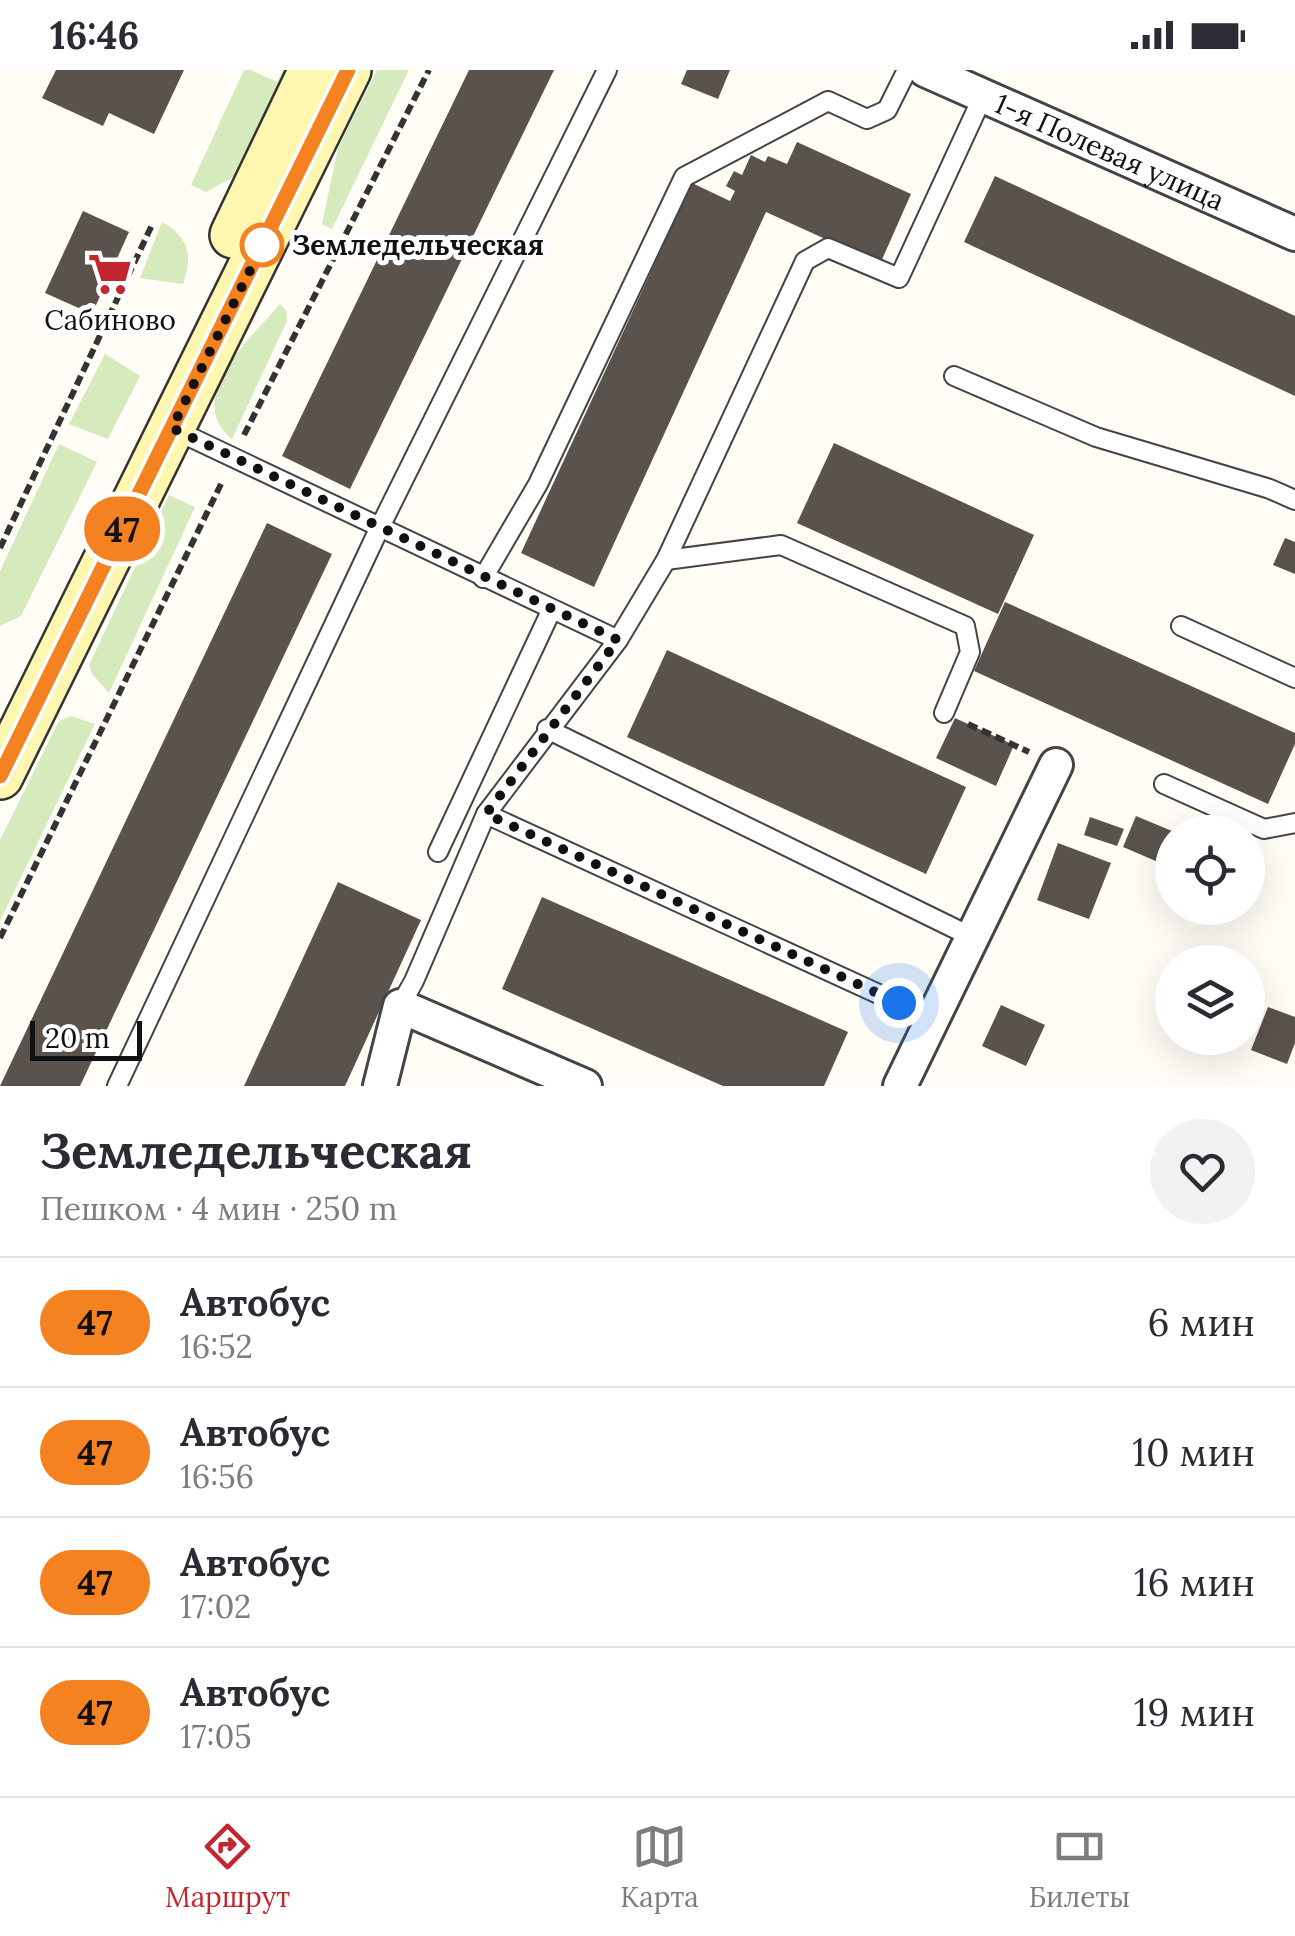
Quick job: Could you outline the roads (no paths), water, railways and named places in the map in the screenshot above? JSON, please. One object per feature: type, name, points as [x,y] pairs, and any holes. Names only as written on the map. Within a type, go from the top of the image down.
[{"type":"main road","points":[[0,776],[172,428],[254,227],[312,70]]},
{"type":"main road","points":[[0,711],[254,227],[348,70]]},
{"type":"street","name":"1-я Полевая улица","points":[[925,70],[1295,234]]},
{"type":"street","points":[[900,1086],[1056,765]]},
{"type":"street","points":[[380,1086],[400,1006],[585,1086]]},
{"type":"lane","points":[[117,1086],[379,529],[607,70]]},
{"type":"lane","points":[[484,578],[538,484],[684,177],[828,101],[867,119],[887,110],[907,70]]},
{"type":"lane","points":[[400,1006],[486,814],[618,640],[666,560],[805,261],[828,248],[899,278],[984,96]]},
{"type":"lane","points":[[954,376],[1096,437],[1295,500]]},
{"type":"lane","points":[[172,428],[618,640]]},
{"type":"lane","points":[[666,560],[781,546],[964,626],[970,652],[944,713]]},
{"type":"lane","points":[[438,852],[551,610]]},
{"type":"lane","points":[[1180,626],[1295,678]]},
{"type":"lane","points":[[548,729],[974,938]]},
{"type":"lane","points":[[1164,784],[1264,829],[1295,823]]},
{"type":"lane","points":[[486,814],[933,1019]]},
{"type":"place","name":"Земледельческая","points":[[262,245]]},
{"type":"place","name":"Сабиново","points":[[110,274]]}]
